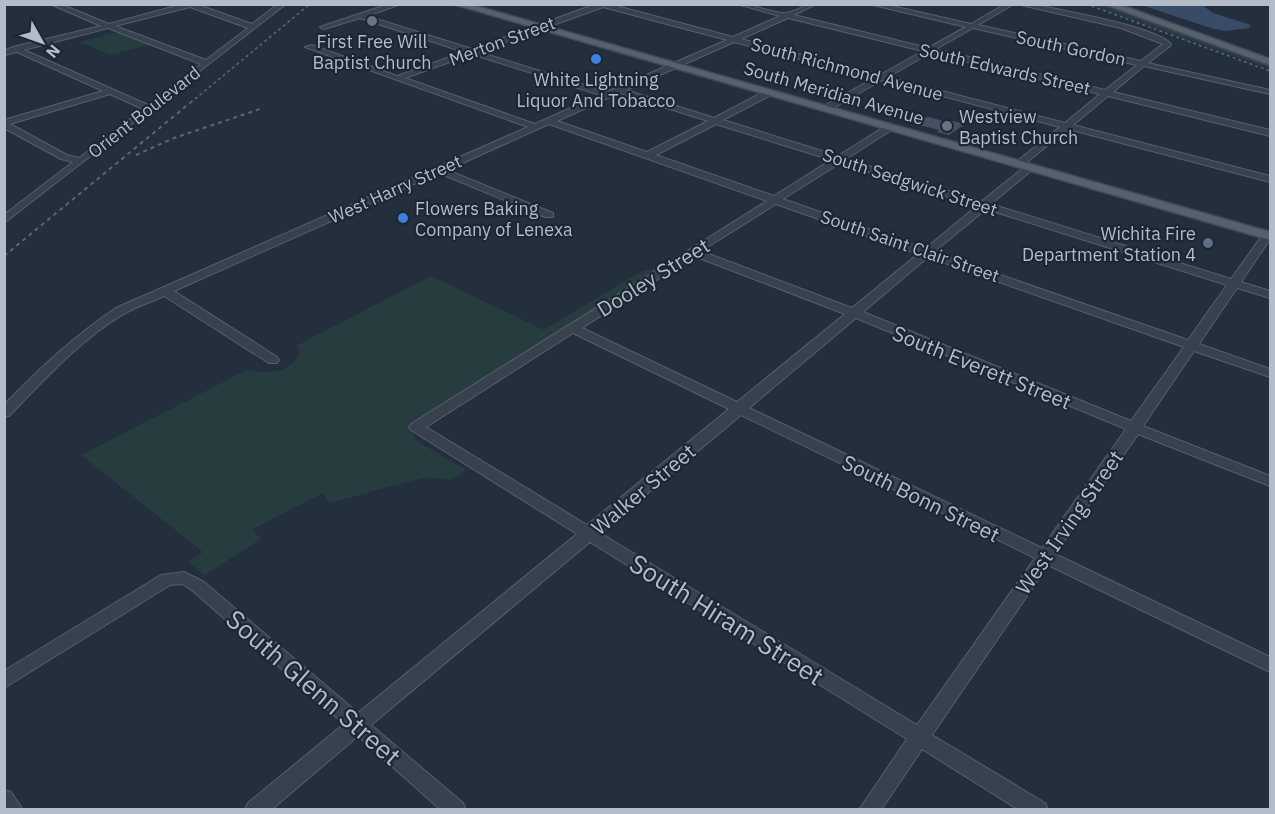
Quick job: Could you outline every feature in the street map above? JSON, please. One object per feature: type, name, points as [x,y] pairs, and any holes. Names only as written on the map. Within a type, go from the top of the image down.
[{"type":"main road","name":"South Meridian Avenue","points":[[457,4],[1269,236]]},
{"type":"main road","points":[[1108,4],[1270,62]]},
{"type":"main road","points":[[1122,4],[1270,57]]},
{"type":"street","points":[[53,4],[207,63]]},
{"type":"street","name":"Orient Boulevard","points":[[4,220],[283,4]]},
{"type":"street","points":[[324,27],[398,4]]},
{"type":"street","name":"South Edwards Street","points":[[740,4],[1270,133]]},
{"type":"street","name":"West Harry Street","points":[[4,413],[79,339],[120,311],[813,4]]},
{"type":"street","name":"South Gordon","points":[[872,4],[1270,92]]},
{"type":"street","points":[[825,109],[1011,4]]},
{"type":"street","name":"Walker Street","points":[[255,810],[983,205],[1067,126],[1167,44],[1163,40],[1123,26],[1020,4]]},
{"type":"street","points":[[4,53],[191,5],[253,27]]},
{"type":"street","name":"Merton Street","points":[[398,78],[602,5]]},
{"type":"street","name":"South Richmond Avenue","points":[[602,5],[1270,179]]},
{"type":"street","name":"South Sedgwick Street","points":[[360,16],[613,92],[716,120],[1270,295]]},
{"type":"street","points":[[4,44],[148,108]]},
{"type":"street","points":[[309,47],[536,127]]},
{"type":"street","points":[[4,124],[108,92]]},
{"type":"street","points":[[649,155],[768,93]]},
{"type":"street","name":"South Saint Clair Street","points":[[549,121],[1270,373]]},
{"type":"street","points":[[4,124],[64,157],[81,161]]},
{"type":"street","name":"Dooley Street","points":[[416,427],[890,127]]},
{"type":"street","points":[[439,170],[549,215]]},
{"type":"street","name":"West Irving Street","points":[[869,810],[1269,236]]},
{"type":"street","name":"South Everett Street","points":[[693,252],[854,313],[1270,481]]},
{"type":"street","points":[[165,291],[273,360]]},
{"type":"street","name":"South Bonn Street","points":[[573,328],[1270,665]]},
{"type":"street","name":"South Hiram Street","points":[[416,427],[1038,810]]},
{"type":"street","name":"South Glenn Street","points":[[4,681],[167,579],[184,578],[198,586],[456,810]]},
{"type":"street","points":[[4,799],[13,810]]},
{"type":"green space","points":[[1091,5],[1104,5],[1270,64],[1270,69]]},
{"type":"green space","points":[[118,32],[149,45],[110,55],[79,42]]},
{"type":"green space","points":[[659,269],[413,423],[411,431],[417,441],[466,470],[452,480],[426,477],[329,503],[323,493],[251,530],[262,538],[205,575],[188,562],[203,552],[81,455],[247,370],[270,372],[289,366],[300,355],[296,346],[431,276],[544,330],[644,270]]},
{"type":"water","points":[[1141,5],[1202,5],[1213,13],[1251,25],[1249,28],[1226,31],[1214,29]]},
{"type":"building","name":"Westview Baptist Church","points":[[929,117],[950,123],[953,121],[965,124],[949,135],[937,132],[939,130],[904,121]]},
{"type":"railway","points":[[195,99],[310,4]]},
{"type":"railway","points":[[1086,4],[1270,71]]},
{"type":"railway","points":[[4,256],[196,98]]},
{"type":"railway","points":[[136,155],[174,138],[263,108]]},
{"type":"place","name":"First Free Will Baptist Church","points":[[372,21]]},
{"type":"place","name":"White Lightning Liquor And Tobacco","points":[[596,59]]},
{"type":"place","name":"Westview Baptist Church","points":[[947,126]]},
{"type":"place","name":"Flowers Baking Company of Lenexa","points":[[403,218]]},
{"type":"place","name":"Wichita Fire Department Station 4","points":[[1208,243]]}]
